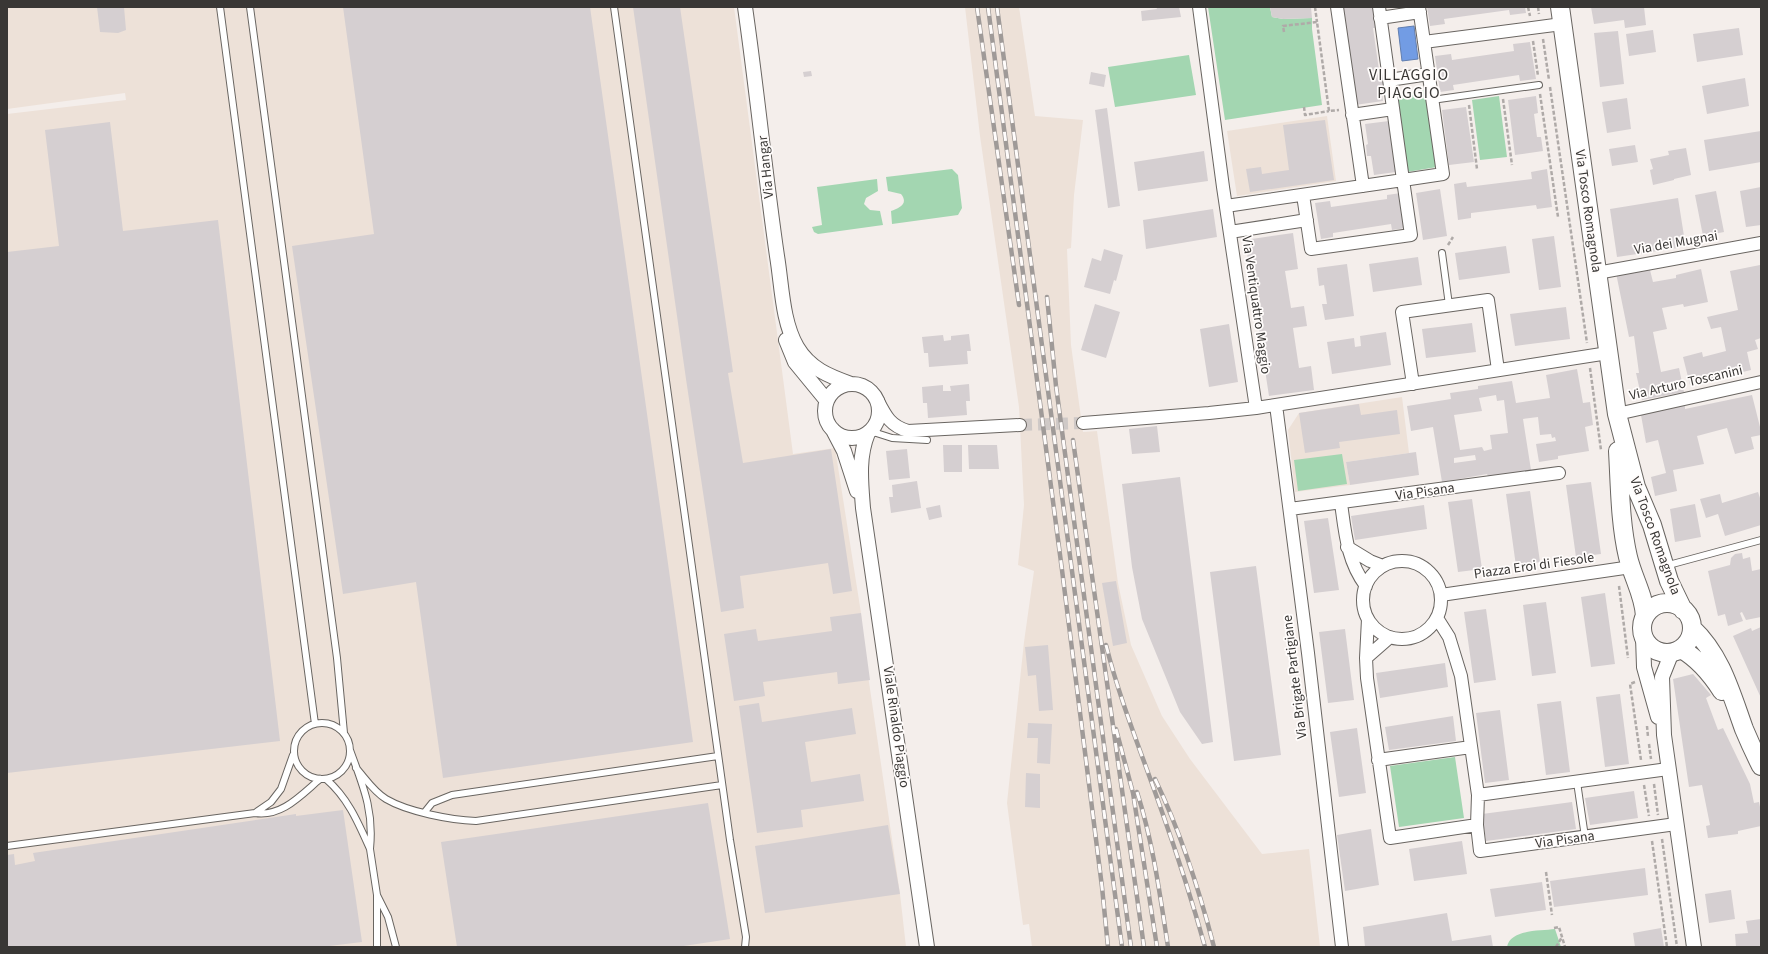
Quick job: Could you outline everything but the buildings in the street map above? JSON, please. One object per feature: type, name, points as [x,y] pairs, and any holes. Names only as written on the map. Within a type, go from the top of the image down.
[{"type":"main road","name":"Via Tosco Romagnola","points":[[1561,15],[1617,414],[1633,477],[1652,525],[1664,566],[1683,610]]},
{"type":"main road","name":"Via Tosco Romagnola","points":[[1617,414],[1620,498],[1628,557],[1642,595],[1645,616]]},
{"type":"main road","points":[[1676,651],[1689,639],[1692,628],[1690,619],[1683,610],[1676,605],[1664,604],[1655,606],[1645,616],[1642,628],[1648,645],[1656,651],[1665,653],[1676,651],[1691,655],[1711,675],[1745,730]]},
{"type":"main road","points":[[1692,628],[1712,651],[1761,766]]},
{"type":"street","name":"Via Hangar","points":[[745,7],[760,117],[771,215],[788,326],[798,347],[813,367],[830,376],[851,384]]},
{"type":"street","name":"Via Ventiquattro Maggio","points":[[1199,7],[1226,206],[1256,408]]},
{"type":"street","points":[[1337,7],[1363,186]]},
{"type":"street","points":[[1226,206],[1303,195],[1403,180],[1443,174],[1420,10],[1380,13],[1393,109],[1403,180],[1411,234],[1311,249],[1303,195]]},
{"type":"street","points":[[1424,42],[1541,26],[1561,15]]},
{"type":"street","points":[[1389,80],[1429,74]]},
{"type":"street","points":[[1352,112],[1393,109]]},
{"type":"street","points":[[1230,232],[1307,220]]},
{"type":"street","name":"Via dei Mugnai","points":[[1597,273],[1761,243]]},
{"type":"street","points":[[1413,384],[1402,312],[1488,300],[1498,370]]},
{"type":"street","name":"Via Hangar","points":[[788,326],[786,336],[787,344],[792,357],[827,401]]},
{"type":"street","points":[[1083,423],[1256,408],[1608,353]]},
{"type":"street","name":"Via Arturo Toscanini","points":[[1617,414],[1761,382]]},
{"type":"street","points":[[878,401],[878,418],[869,432],[862,436],[852,438],[842,436],[832,428],[826,414],[827,401],[837,388],[851,384],[863,386],[868,389],[878,401],[887,419],[899,428],[908,431],[1020,426]]},
{"type":"street","name":"Via Brigate Partigiane","points":[[1276,405],[1290,509],[1342,947]]},
{"type":"street","name":"Viale Rinaldo Piaggio","points":[[832,428],[844,451],[863,508]]},
{"type":"street","name":"Viale Rinaldo Piaggio","points":[[869,432],[862,451],[861,472],[863,508],[927,947]]},
{"type":"street","name":"Via Pisana","points":[[1290,509],[1559,473]]},
{"type":"street","points":[[1340,503],[1347,547],[1355,569],[1366,586]]},
{"type":"street","points":[[1347,547],[1370,561],[1383,566]]},
{"type":"street","points":[[1404,561],[1420,565],[1434,577],[1441,595],[1441,606],[1437,618],[1430,628],[1419,635],[1407,639],[1390,637],[1377,630],[1368,619],[1363,605],[1366,586],[1372,575],[1383,566],[1392,562],[1404,561]]},
{"type":"street","name":"Piazza Eroi di Fiesole","points":[[1441,595],[1631,567]]},
{"type":"street","points":[[1368,619],[1366,658],[1378,760],[1390,838],[1477,825],[1478,795],[1459,666],[1446,632],[1437,618]]},
{"type":"street","points":[[1366,658],[1390,637]]},
{"type":"street","points":[[1644,637],[1644,667],[1650,695],[1664,735]]},
{"type":"street","points":[[1676,651],[1662,677],[1664,735],[1694,947]]},
{"type":"street","points":[[1378,760],[1470,748]]},
{"type":"street","points":[[1478,795],[1668,769]]},
{"type":"street","name":"Via Pisana","points":[[1477,825],[1480,851],[1676,824]]},
{"type":"lane","points":[[220,7],[315,724]]},
{"type":"lane","points":[[250,7],[336,650],[344,733],[369,804],[371,824],[370,849],[377,895],[378,947]]},
{"type":"lane","points":[[614,7],[722,785],[746,937],[745,947]]},
{"type":"lane","points":[[1432,100],[1539,85]]},
{"type":"lane","points":[[1442,253],[1449,305]]},
{"type":"lane","points":[[869,432],[892,438],[927,440]]},
{"type":"lane","points":[[1664,566],[1761,540]]},
{"type":"lane","points":[[255,813],[271,802],[281,789],[294,753],[295,742],[306,728],[315,724],[331,724],[344,733]]},
{"type":"lane","points":[[7,846],[255,813],[266,814],[282,810],[323,779],[334,776],[344,768],[349,760],[350,750]]},
{"type":"lane","points":[[294,753],[298,765],[303,772],[309,776],[323,779],[346,800],[354,813],[370,849]]},
{"type":"lane","points":[[424,813],[432,803],[452,795],[718,756]]},
{"type":"lane","points":[[356,768],[386,799],[424,813],[459,821],[476,821],[722,785]]},
{"type":"lane","points":[[1577,782],[1585,837]]},
{"type":"lane","points":[[377,895],[388,917],[396,947]]},
{"type":"path","points":[[1315,7],[1329,111]]},
{"type":"path","points":[[1538,7],[1602,456]]},
{"type":"path","points":[[1284,32],[1283,26],[1317,22]]},
{"type":"path","points":[[1502,90],[1512,164]]},
{"type":"path","points":[[1468,95],[1478,169]]},
{"type":"path","points":[[1304,107],[1305,114],[1329,111],[1352,112]]},
{"type":"path","points":[[1550,158],[1558,217]]},
{"type":"path","points":[[1635,682],[1630,684],[1667,947]]},
{"type":"path","points":[[1546,872],[1552,915]]},
{"type":"path","points":[[1554,928],[1559,928],[1565,947]]},
{"type":"path","points":[[1556,947],[1562,937]]},
{"type":"shaded area","points":[[7,7],[734,7],[793,454],[835,448],[861,613],[863,641],[900,894],[906,947],[7,947],[7,114],[126,100],[125,93],[7,109]]},
{"type":"shaded area","points":[[965,7],[1019,7],[1035,116],[1083,120],[1074,195],[1071,248],[1067,249],[1071,345],[1083,432],[1097,431],[1118,583],[1131,645],[1162,716],[1190,759],[1262,854],[1309,849],[1320,947],[1032,947],[1029,924],[1023,925],[1007,803],[1024,642],[1034,571],[1018,565],[1024,505],[1019,407],[980,136]]},
{"type":"shaded area","points":[[1327,116],[1336,181],[1237,196],[1227,131]]},
{"type":"shaded area","points":[[1402,397],[1409,453],[1346,462],[1350,485],[1295,492],[1288,430],[1299,413]]},
{"type":"green space","points":[[1208,7],[1270,7],[1272,17],[1283,19],[1312,18],[1312,29],[1322,105],[1225,120]]},
{"type":"green space","points":[[1189,55],[1196,95],[1115,107],[1108,67]]},
{"type":"green space","points":[[1426,90],[1437,167],[1407,172],[1396,95]]},
{"type":"green space","points":[[1499,96],[1507,157],[1480,160],[1472,100]]},
{"type":"green space","points":[[952,169],[958,175],[962,208],[958,215],[892,224],[891,211],[900,207],[904,200],[901,194],[888,191],[886,177]]},
{"type":"green space","points":[[877,179],[878,191],[866,198],[864,204],[870,210],[880,211],[883,225],[818,234],[814,232],[812,227],[822,225],[817,187]]},
{"type":"green space","points":[[1342,454],[1347,484],[1298,491],[1294,460]]},
{"type":"green space","points":[[1455,757],[1464,818],[1399,827],[1390,766]]},
{"type":"green space","points":[[1555,929],[1561,947],[1507,947],[1509,941],[1520,934]]},
{"type":"water","points":[[1414,26],[1418,59],[1402,61],[1398,28]]},
{"type":"tunnel","points":[[1020,425],[1083,423]]},
{"type":"railway","points":[[977,7],[1019,305]]},
{"type":"railway","points":[[988,7],[1062,570],[1102,887],[1108,947]]},
{"type":"railway","points":[[997,7],[1122,947]]},
{"type":"railway","points":[[1047,297],[1056,386],[1131,947]]},
{"type":"railway","points":[[1073,440],[1144,947]]},
{"type":"railway","points":[[1106,645],[1125,707],[1179,860],[1205,947]]},
{"type":"railway","points":[[1116,729],[1133,793],[1157,947]]},
{"type":"railway","points":[[1155,779],[1189,862],[1214,947]]},
{"type":"railway","points":[[1137,792],[1152,849],[1168,947]]},
{"type":"district","name":"VILLAGGIO PIAGGIO","points":[[1409,84]]}]
